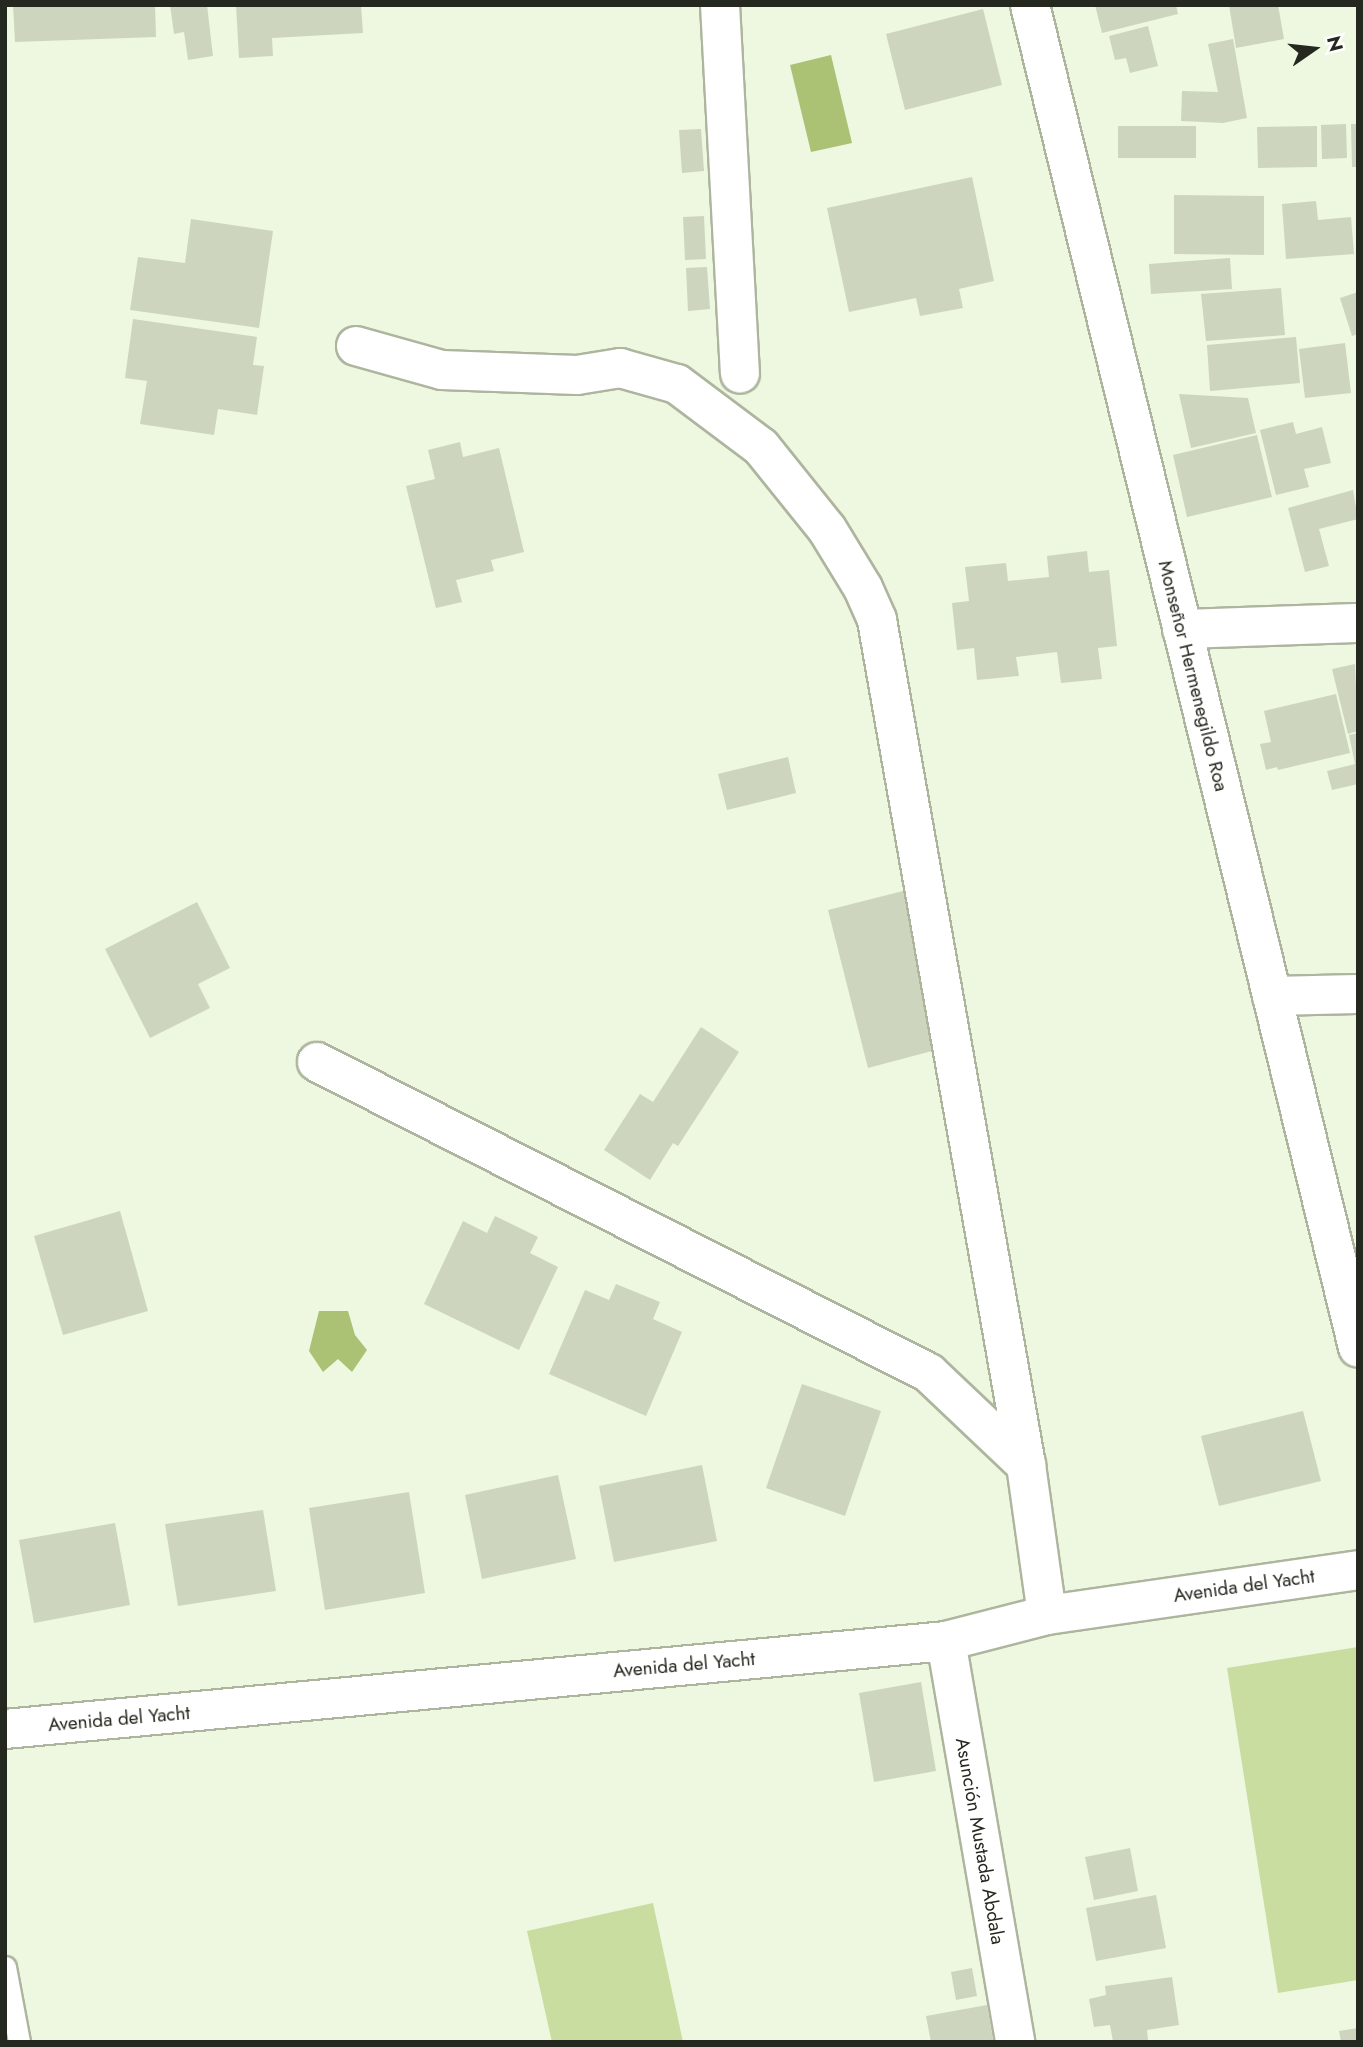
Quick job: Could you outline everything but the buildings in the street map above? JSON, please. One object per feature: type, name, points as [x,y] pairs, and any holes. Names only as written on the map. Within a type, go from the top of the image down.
[{"type":"street","points":[[720,5],[740,373]]},
{"type":"street","name":"Monseñor Hermenegildo Roa","points":[[1030,5],[1358,1348]]},
{"type":"street","points":[[356,346],[442,370],[577,375],[620,368],[677,384],[761,447],[827,529],[863,588],[877,620],[1026,1465],[1047,1615]]},
{"type":"street","points":[[1182,629],[1358,622]]},
{"type":"street","points":[[1272,996],[1358,994]]},
{"type":"street","points":[[317,1062],[929,1373],[1026,1465]]},
{"type":"street","name":"Avenida del Yacht","points":[[5,1729],[946,1641],[1047,1615],[1358,1570]]},
{"type":"street","name":"Asunción Mustada Abdala","points":[[946,1641],[1015,2042]]},
{"type":"lane","points":[[5,1967],[19,2042]]},
{"type":"shaded area","points":[[831,55],[852,143],[811,152],[790,65]]},
{"type":"shaded area","points":[[319,1311],[348,1311],[355,1335],[367,1350],[352,1372],[338,1359],[323,1372],[309,1351]]},
{"type":"shaded area","points":[[1358,1647],[1358,1980],[1278,1993],[1227,1668]]},
{"type":"shaded area","points":[[653,1903],[683,2042],[552,2042],[527,1931]]}]
